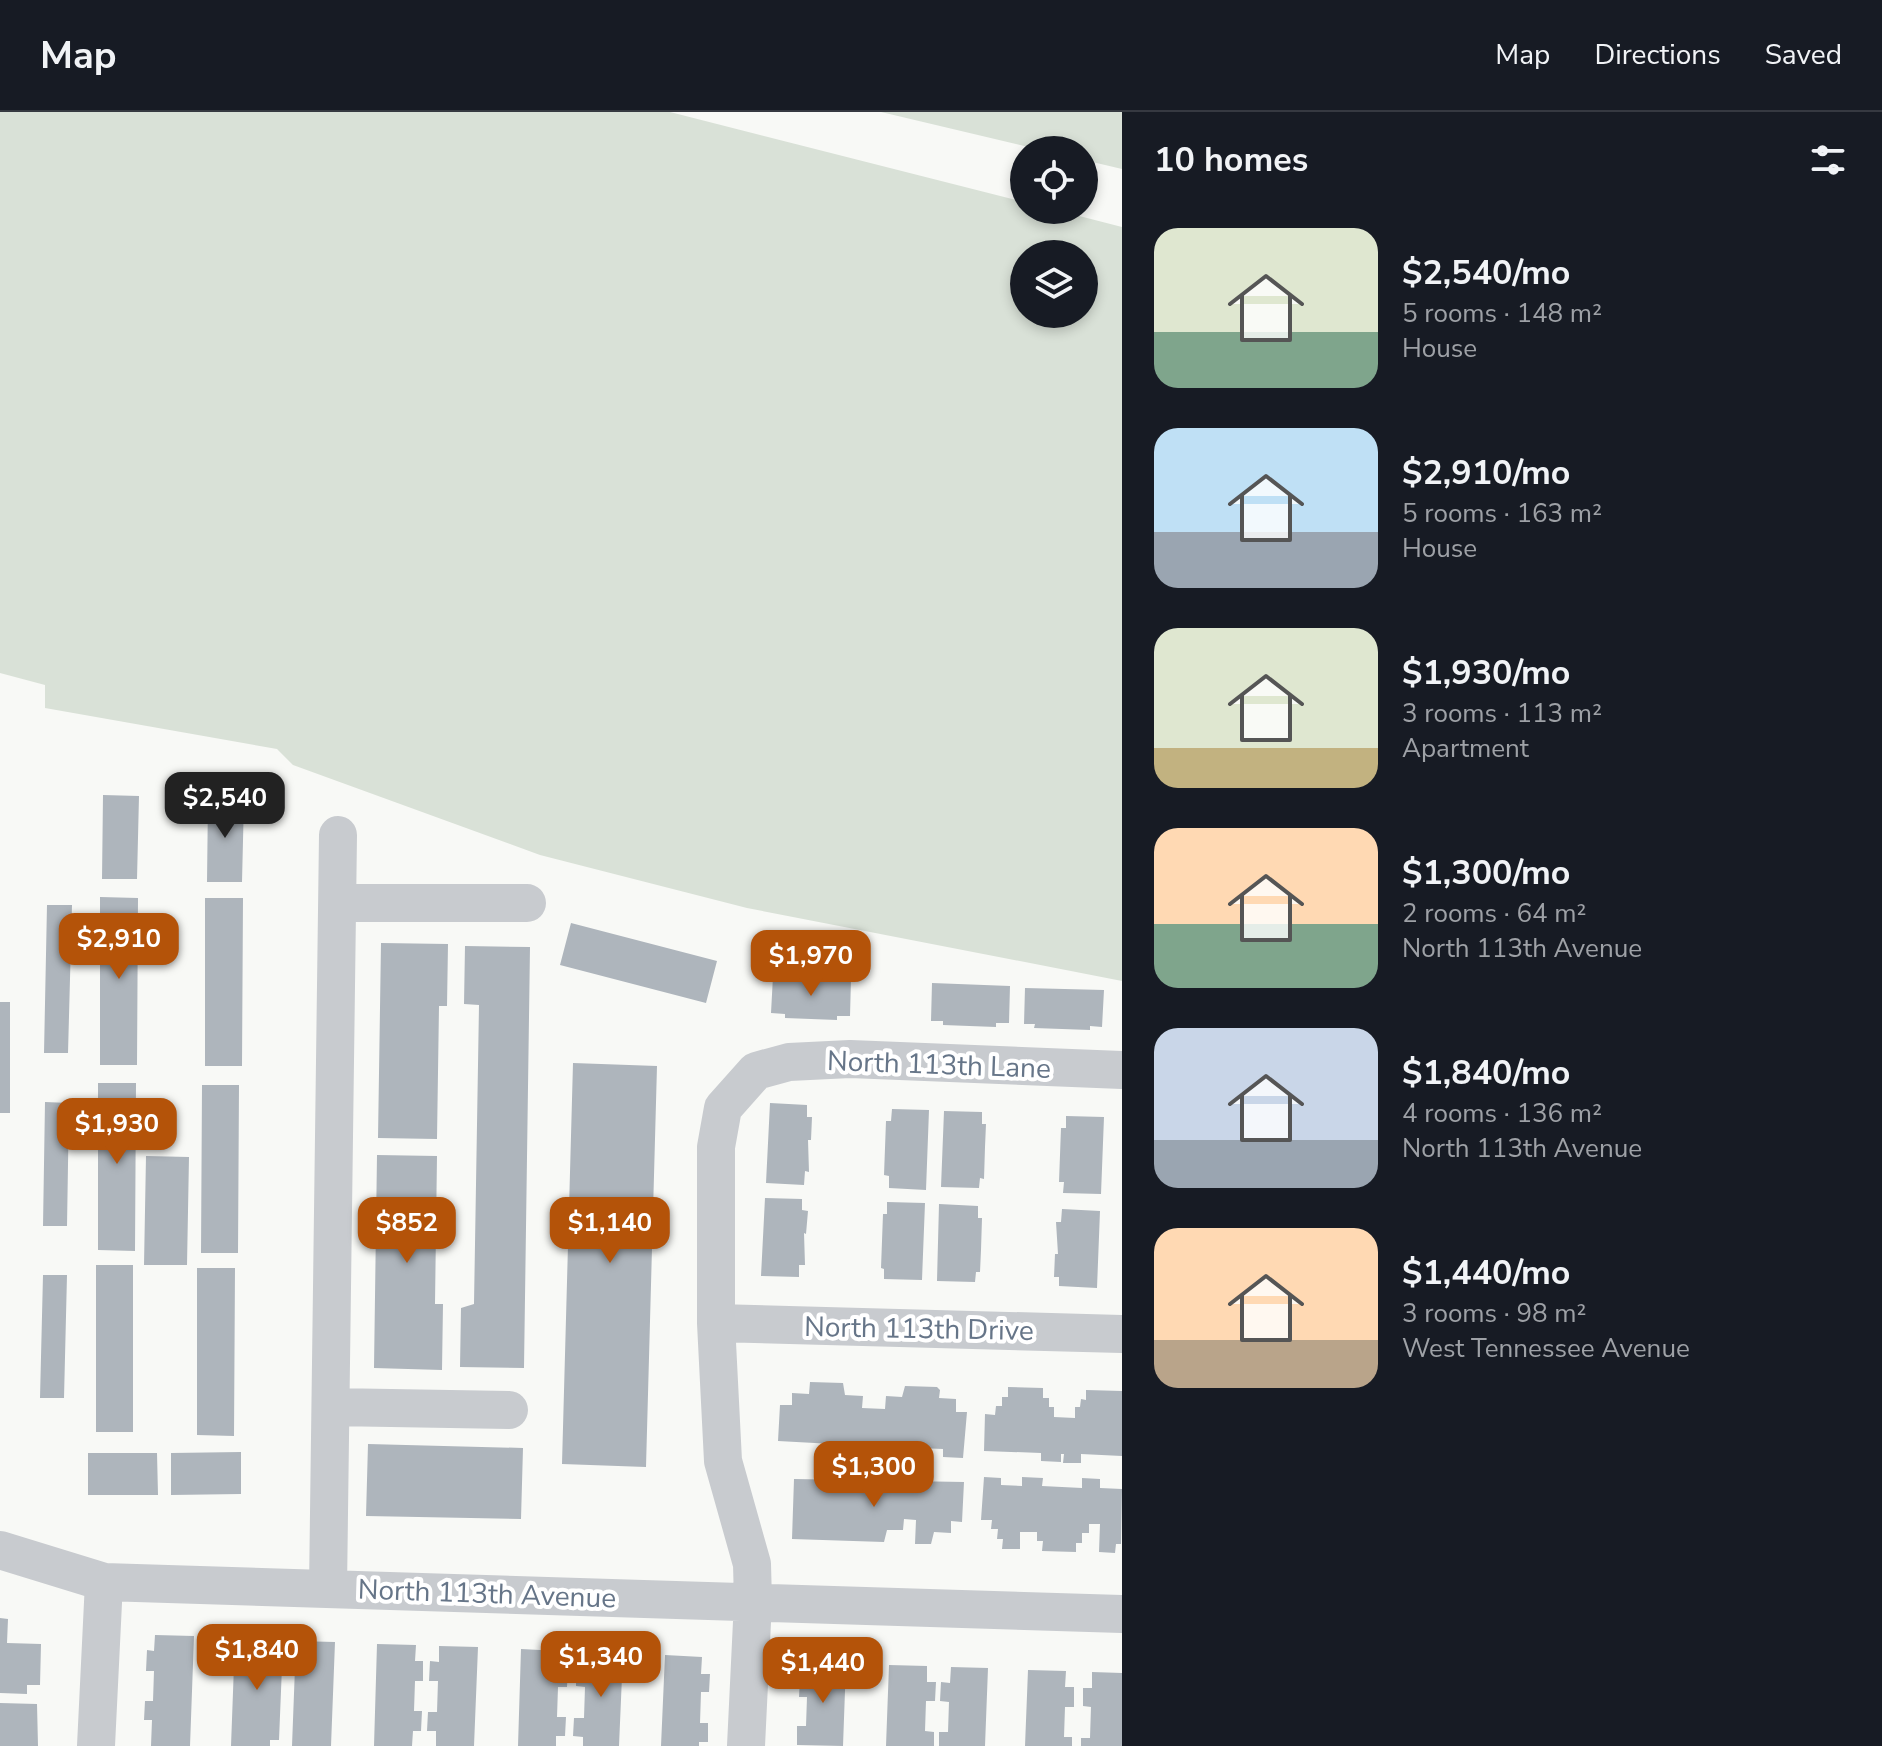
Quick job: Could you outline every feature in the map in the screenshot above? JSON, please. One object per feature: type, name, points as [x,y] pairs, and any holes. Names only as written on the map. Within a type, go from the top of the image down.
[{"type":"street","points":[[328,1589],[338,835]]},
{"type":"street","points":[[338,903],[527,903]]},
{"type":"street","name":"North 113th Lane","points":[[716,1323],[716,1147],[723,1108],[756,1071],[789,1062],[850,1059],[1122,1070]]},
{"type":"street","points":[[716,1323],[723,1461],[752,1564],[746,1746]]},
{"type":"street","name":"North 113th Drive","points":[[716,1323],[1122,1334]]},
{"type":"street","points":[[332,1407],[509,1410]]},
{"type":"street","name":"North 113th Avenue","points":[[0,1550],[104,1582],[1122,1614]]},
{"type":"street","points":[[96,1746],[104,1582]]},
{"type":"shaded area","points":[[0,112],[670,112],[1010,198],[1010,224],[1098,224],[1098,221],[1122,227],[1122,981],[747,908],[540,855],[293,765],[277,749],[45,708],[45,685],[0,673]]},
{"type":"shaded area","points":[[881,112],[1122,112],[1122,169],[1098,163],[1098,136],[1010,136],[1010,143]]},
{"type":"building","points":[[103,795],[139,796],[137,879],[102,879]]},
{"type":"building","points":[[208,799],[244,799],[242,882],[207,882]]},
{"type":"building","points":[[100,897],[138,898],[137,1065],[100,1065]]},
{"type":"building","points":[[205,898],[243,898],[242,1066],[205,1066]]},
{"type":"building","points":[[47,905],[72,905],[68,1053],[44,1053]]},
{"type":"building","points":[[571,923],[717,961],[706,1003],[560,965]]},
{"type":"building","points":[[381,943],[448,944],[447,1006],[439,1006],[437,1139],[378,1138]]},
{"type":"building","points":[[465,946],[530,947],[524,1368],[460,1367],[461,1308],[474,1304],[479,1005],[464,1004]]},
{"type":"building","points":[[773,976],[851,979],[850,1016],[837,1016],[837,1020],[785,1018],[785,1014],[771,1013]]},
{"type":"building","points":[[932,983],[1010,986],[1009,1023],[996,1023],[996,1027],[943,1025],[943,1021],[931,1021]]},
{"type":"building","points":[[1025,988],[1104,990],[1102,1027],[1090,1026],[1090,1030],[1034,1028],[1035,1024],[1024,1024]]},
{"type":"building","points":[[0,1002],[10,1002],[10,1113],[0,1113]]},
{"type":"building","points":[[573,1063],[657,1066],[646,1467],[562,1464]]},
{"type":"building","points":[[98,1083],[136,1083],[135,1251],[98,1250]]},
{"type":"building","points":[[202,1085],[239,1085],[238,1253],[201,1253]]},
{"type":"building","points":[[45,1102],[69,1103],[67,1226],[43,1226]]},
{"type":"building","points":[[770,1103],[807,1105],[807,1117],[812,1117],[811,1140],[808,1140],[809,1172],[805,1171],[804,1185],[766,1183]]},
{"type":"building","points":[[892,1109],[929,1110],[926,1190],[889,1188],[889,1176],[884,1175],[886,1121],[891,1121]]},
{"type":"building","points":[[944,1111],[982,1112],[982,1124],[986,1124],[984,1179],[980,1178],[979,1188],[941,1187]]},
{"type":"building","points":[[1066,1116],[1104,1117],[1101,1194],[1063,1193],[1064,1182],[1059,1182],[1061,1128],[1066,1128]]},
{"type":"building","points":[[377,1155],[437,1156],[435,1304],[443,1304],[442,1370],[374,1368]]},
{"type":"building","points":[[146,1156],[189,1157],[187,1265],[144,1265]]},
{"type":"building","points":[[765,1198],[802,1199],[802,1210],[808,1211],[804,1233],[805,1265],[799,1265],[799,1277],[761,1276]]},
{"type":"building","points":[[887,1202],[925,1203],[922,1280],[884,1279],[884,1269],[881,1268],[883,1214],[887,1214]]},
{"type":"building","points":[[939,1204],[978,1206],[978,1218],[982,1218],[981,1250],[980,1272],[976,1272],[975,1282],[937,1281]]},
{"type":"building","points":[[1062,1209],[1100,1211],[1097,1288],[1059,1286],[1059,1277],[1054,1277],[1055,1254],[1058,1254],[1056,1222],[1061,1222]]},
{"type":"building","points":[[96,1265],[133,1265],[133,1432],[96,1432]]},
{"type":"building","points":[[197,1268],[235,1268],[234,1436],[197,1435]]},
{"type":"building","points":[[43,1275],[67,1275],[64,1398],[40,1398]]},
{"type":"building","points":[[810,1382],[843,1383],[845,1395],[863,1396],[862,1408],[885,1409],[886,1396],[902,1397],[905,1386],[937,1387],[940,1390],[939,1398],[956,1399],[956,1412],[967,1412],[963,1458],[943,1457],[943,1449],[895,1447],[895,1458],[872,1457],[873,1446],[870,1446],[870,1457],[832,1455],[833,1444],[778,1441],[780,1405],[792,1405],[792,1393],[809,1394]]},
{"type":"building","points":[[1008,1387],[1043,1388],[1043,1398],[1049,1398],[1049,1407],[1054,1407],[1054,1417],[1075,1418],[1075,1407],[1080,1407],[1081,1399],[1086,1400],[1086,1390],[1122,1391],[1122,1456],[1081,1454],[1081,1463],[1063,1463],[1064,1454],[1061,1454],[1061,1462],[1041,1461],[1041,1453],[984,1451],[985,1414],[995,1415],[996,1406],[1002,1406],[1002,1397],[1008,1397]]},
{"type":"building","points":[[368,1444],[523,1448],[521,1519],[366,1516]]},
{"type":"building","points":[[241,1452],[241,1494],[171,1495],[171,1453]]},
{"type":"building","points":[[88,1453],[157,1453],[158,1495],[88,1495]]},
{"type":"building","points":[[984,1477],[1001,1478],[1001,1485],[1022,1486],[1022,1477],[1043,1478],[1042,1486],[1082,1488],[1082,1478],[1100,1479],[1100,1488],[1122,1489],[1121,1544],[1116,1544],[1115,1553],[1099,1552],[1100,1524],[1089,1524],[1089,1533],[1082,1533],[1082,1543],[1076,1543],[1076,1552],[1042,1551],[1043,1541],[1037,1541],[1037,1532],[1020,1532],[1020,1549],[1002,1549],[1003,1539],[997,1539],[998,1529],[991,1529],[992,1520],[981,1520]]},
{"type":"building","points":[[794,1479],[964,1482],[962,1522],[951,1521],[951,1533],[934,1532],[931,1544],[915,1544],[916,1520],[904,1519],[903,1530],[887,1530],[884,1542],[792,1539]]},
{"type":"building","points":[[0,1618],[8,1619],[7,1643],[41,1644],[40,1685],[27,1685],[27,1694],[0,1693]]},
{"type":"building","points":[[155,1635],[194,1636],[190,1746],[151,1746],[152,1720],[144,1720],[145,1701],[153,1701],[154,1671],[146,1671],[147,1650],[154,1651]]},
{"type":"building","points":[[235,1638],[283,1642],[279,1740],[270,1740],[270,1746],[231,1746]]},
{"type":"building","points":[[296,1641],[335,1642],[331,1746],[292,1746]]},
{"type":"building","points":[[377,1644],[416,1645],[415,1661],[423,1661],[423,1681],[415,1681],[414,1711],[422,1711],[421,1731],[413,1731],[412,1746],[374,1746]]},
{"type":"building","points":[[439,1646],[478,1647],[474,1746],[436,1746],[436,1731],[427,1731],[428,1712],[437,1712],[438,1681],[429,1681],[430,1661],[439,1662]]},
{"type":"building","points":[[521,1649],[559,1651],[559,1667],[568,1667],[567,1687],[558,1687],[557,1717],[566,1717],[565,1736],[556,1736],[556,1746],[518,1746]]},
{"type":"building","points":[[586,1652],[623,1653],[619,1746],[583,1746],[583,1737],[573,1736],[574,1718],[584,1718],[585,1687],[576,1686],[576,1668],[586,1668]]},
{"type":"building","points":[[665,1655],[702,1657],[701,1674],[710,1674],[709,1692],[701,1692],[700,1723],[708,1723],[708,1742],[699,1742],[699,1746],[661,1746]]},
{"type":"building","points":[[808,1662],[846,1663],[843,1746],[797,1745],[797,1726],[806,1726],[807,1697],[799,1697],[800,1678],[807,1678]]},
{"type":"building","points":[[889,1665],[927,1666],[927,1682],[936,1682],[935,1701],[926,1701],[925,1731],[934,1732],[934,1746],[886,1746]]},
{"type":"building","points":[[951,1667],[988,1668],[985,1746],[939,1746],[939,1732],[948,1732],[949,1702],[940,1701],[941,1682],[950,1683]]},
{"type":"building","points":[[1028,1670],[1066,1671],[1065,1687],[1074,1687],[1074,1707],[1065,1707],[1064,1737],[1072,1737],[1072,1746],[1025,1746]]},
{"type":"building","points":[[1092,1672],[1122,1673],[1122,1746],[1081,1746],[1081,1738],[1090,1738],[1091,1707],[1083,1706],[1083,1688],[1092,1688]]},
{"type":"building","points":[[0,1703],[37,1704],[38,1746],[0,1746]]}]
